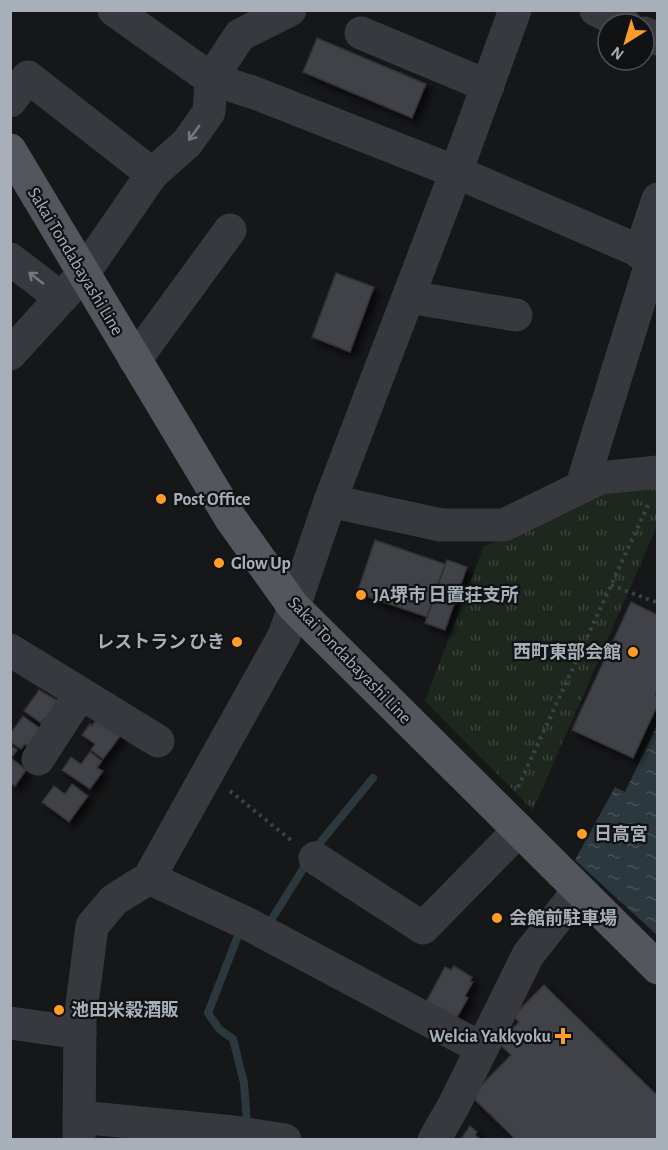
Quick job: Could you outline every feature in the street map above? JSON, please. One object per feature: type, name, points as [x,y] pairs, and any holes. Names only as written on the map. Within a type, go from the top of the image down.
[{"type":"main road","name":"Sakai Tondabayashi Line","points":[[10,150],[231,519],[293,606],[579,890],[654,973]]},
{"type":"street","points":[[114,10],[211,79],[255,93],[456,172],[650,257]]},
{"type":"street","points":[[10,354],[83,274],[152,174],[187,143],[209,112],[211,79],[240,35],[290,10]]},
{"type":"street","points":[[285,1140],[244,1134],[79,1128],[80,1033],[92,926],[114,900],[149,878],[284,636],[330,501],[456,172],[515,10]]},
{"type":"street","points":[[361,33],[488,86]]},
{"type":"street","points":[[10,101],[28,77],[152,174]]},
{"type":"street","points":[[582,485],[650,257],[657,199]]},
{"type":"street","points":[[135,360],[230,230]]},
{"type":"street","points":[[10,259],[61,298]]},
{"type":"street","points":[[408,297],[516,315]]},
{"type":"street","points":[[330,501],[441,525],[504,525],[600,478],[655,483]]},
{"type":"street","points":[[10,650],[158,741]]},
{"type":"street","points":[[38,759],[80,694]]},
{"type":"street","points":[[308,852],[423,928],[511,823]]},
{"type":"street","points":[[149,878],[252,926],[481,1048]]},
{"type":"street","points":[[434,1140],[454,1105],[528,955],[550,935],[579,890]]},
{"type":"street","points":[[10,1023],[80,1033]]},
{"type":"path","points":[[511,823],[515,794],[655,483]]},
{"type":"path","points":[[611,585],[657,603]]},
{"type":"path","points":[[207,775],[308,852]]},
{"type":"green space","points":[[657,481],[657,526],[533,810],[425,701],[484,546],[514,535],[600,492]]},
{"type":"water","points":[[657,725],[657,935],[575,860],[615,787],[625,792]]},
{"type":"building","points":[[317,38],[426,84],[412,118],[303,72]]},
{"type":"building","points":[[336,273],[374,287],[350,352],[312,337]]},
{"type":"building","points":[[375,540],[445,564],[427,617],[357,593]]},
{"type":"building","points":[[447,560],[467,567],[445,630],[425,623]]},
{"type":"building","name":"西町東部会館","points":[[631,602],[658,615],[658,689],[655,695],[658,697],[658,704],[633,758],[572,730]]},
{"type":"building","points":[[39,690],[62,703],[49,722],[44,718],[41,723],[24,711]]},
{"type":"building","points":[[23,716],[42,730],[30,747],[25,744],[21,749],[10,742],[10,734]]},
{"type":"building","points":[[98,718],[121,735],[103,759],[91,750],[95,744],[82,735]]},
{"type":"building","points":[[10,745],[17,750],[11,758],[26,770],[15,786],[10,783]]},
{"type":"building","points":[[90,752],[102,761],[97,768],[103,771],[90,789],[62,770],[71,757],[81,764]]},
{"type":"building","points":[[72,784],[88,796],[69,822],[42,802],[54,786],[65,794]]},
{"type":"building","points":[[454,966],[472,977],[470,981],[473,982],[465,996],[468,998],[455,1021],[425,1004],[445,967],[451,970]]},
{"type":"building","points":[[544,985],[658,1096],[658,1140],[516,1140],[471,1096],[511,1055],[498,1043],[519,1022],[513,1016]]},
{"type":"building","points":[[470,1126],[477,1132],[475,1135],[482,1140],[460,1140]]},
{"type":"waterway","points":[[314,850],[373,778]]},
{"type":"waterway","points":[[265,923],[270,922],[308,861]]},
{"type":"waterway","points":[[241,928],[208,1013],[219,1029],[233,1039],[244,1083],[247,1122],[243,1126]]},
{"type":"place","name":"Post Office","points":[[161,499]]},
{"type":"place","name":"Glow Up","points":[[219,563]]},
{"type":"place","name":"JA堺市 日置荘支所","points":[[361,595]]},
{"type":"place","name":"レストラン ひき","points":[[237,642]]},
{"type":"place","name":"西町東部会館","points":[[633,652]]},
{"type":"place","name":"日高宮","points":[[582,834]]},
{"type":"place","name":"会館前駐車場","points":[[497,918]]},
{"type":"place","name":"池田米穀酒販","points":[[59,1010]]},
{"type":"place","name":"Welcia Yakkyoku","points":[[563,1036]]}]
